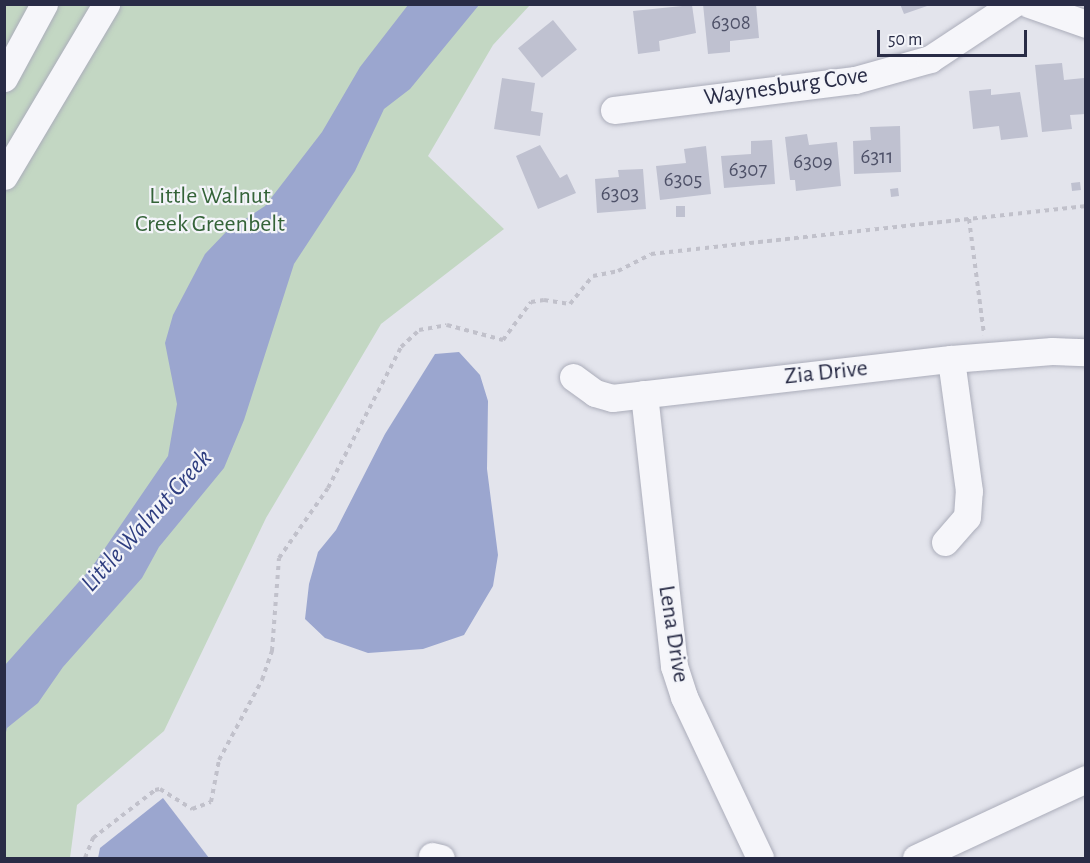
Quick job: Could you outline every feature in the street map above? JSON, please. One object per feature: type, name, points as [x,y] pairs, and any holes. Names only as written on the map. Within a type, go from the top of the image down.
[{"type":"street","points":[[4,78],[44,4]]},
{"type":"street","points":[[4,176],[106,4]]},
{"type":"street","name":"Waynesburg Cove","points":[[614,110],[855,80],[930,59],[1013,4]]},
{"type":"street","points":[[1029,4],[1086,24]]},
{"type":"street","name":"Zia Drive","points":[[573,376],[595,393],[612,398],[951,359],[1052,351],[1086,352]]},
{"type":"street","points":[[945,542],[963,526],[968,500],[951,359]]},
{"type":"street","name":"Lena Drive","points":[[644,394],[674,666],[684,697],[760,858]]},
{"type":"street","points":[[916,858],[1086,779]]},
{"type":"path","points":[[85,858],[93,838],[155,790],[160,789],[192,809],[211,802],[219,760],[262,680],[272,651],[279,558],[328,488],[392,362],[410,337],[429,326],[447,326],[503,340],[531,303],[544,300],[570,304],[593,276],[618,271],[651,254],[1086,206]]},
{"type":"path","points":[[969,219],[984,341]]},
{"type":"green space","name":"Little Walnut Creek Greenbelt","points":[[5,5],[530,5],[493,45],[428,156],[504,229],[381,324],[266,518],[164,731],[77,805],[70,858],[5,858]]},
{"type":"water","name":"Little Walnut Creek","points":[[408,5],[479,5],[410,89],[384,109],[355,171],[294,264],[244,420],[224,468],[159,547],[142,578],[63,667],[38,703],[7,728],[5,736],[5,665],[92,567],[168,456],[177,404],[165,343],[173,315],[205,254],[226,232],[265,206],[322,132],[360,67]]},
{"type":"water","points":[[459,352],[480,375],[488,401],[487,469],[498,555],[493,586],[464,635],[423,649],[368,653],[325,638],[305,619],[309,584],[318,552],[336,530],[385,434],[435,354]]},
{"type":"water","points":[[163,798],[209,858],[98,858],[100,848]]},
{"type":"building","points":[[703,4],[756,4],[759,38],[730,41],[730,52],[708,54]]},
{"type":"building","points":[[900,4],[930,4],[930,5],[904,14]]},
{"type":"building","points":[[692,5],[696,33],[659,41],[660,51],[638,54],[633,11]]},
{"type":"building","points":[[553,20],[577,50],[542,78],[518,48]]},
{"type":"building","points":[[1062,63],[1064,80],[1084,78],[1086,114],[1070,115],[1072,129],[1042,132],[1035,65]]},
{"type":"building","points":[[502,78],[535,83],[531,111],[543,113],[540,136],[494,129]]},
{"type":"building","points":[[991,89],[991,95],[1020,92],[1028,137],[1001,140],[999,126],[973,129],[969,91]]},
{"type":"building","points":[[900,126],[901,172],[854,174],[853,141],[871,140],[870,127]]},
{"type":"building","points":[[807,134],[809,145],[837,142],[841,186],[796,191],[795,180],[790,180],[785,137]]},
{"type":"building","points":[[772,140],[775,184],[724,188],[721,156],[751,154],[751,141]]},
{"type":"building","points":[[540,145],[560,178],[567,174],[576,193],[538,209],[516,156]]},
{"type":"building","points":[[706,146],[711,194],[660,200],[656,166],[686,163],[684,149]]},
{"type":"building","points":[[643,169],[646,209],[597,213],[595,179],[619,177],[618,170]]},
{"type":"building","points":[[1080,182],[1081,190],[1072,191],[1071,183]]},
{"type":"building","points":[[898,188],[899,196],[891,197],[890,189]]},
{"type":"building","points":[[676,206],[685,206],[685,217],[676,217]]}]
